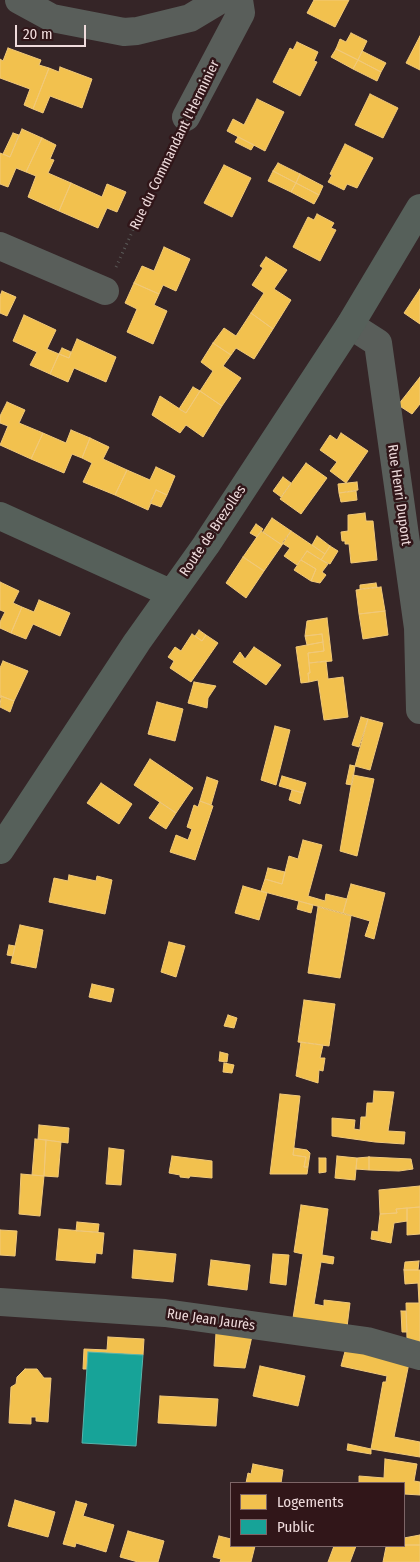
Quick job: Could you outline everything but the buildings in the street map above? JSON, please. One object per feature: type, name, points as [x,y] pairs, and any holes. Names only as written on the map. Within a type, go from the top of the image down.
[{"type":"main road","name":"Route de Brezolles","points":[[0,850],[170,593],[206,545],[350,325],[420,208]]},
{"type":"main road","points":[[0,516],[170,593]]},
{"type":"street","points":[[20,0],[52,18],[124,32],[137,31],[190,18],[220,0]]},
{"type":"street","name":"Rue du Commandant l'Herminier","points":[[186,117],[241,13],[239,0]]},
{"type":"street","points":[[0,246],[105,291]]},
{"type":"street","name":"Rue Henri Dupont","points":[[350,325],[378,343],[419,627],[420,710]]},
{"type":"street","name":"Rue Jean Jaurès","points":[[0,1302],[165,1313],[367,1341],[420,1356]]},
{"type":"path","name":"Rue du Commandant l'Herminier","points":[[105,291],[186,117]]}]
